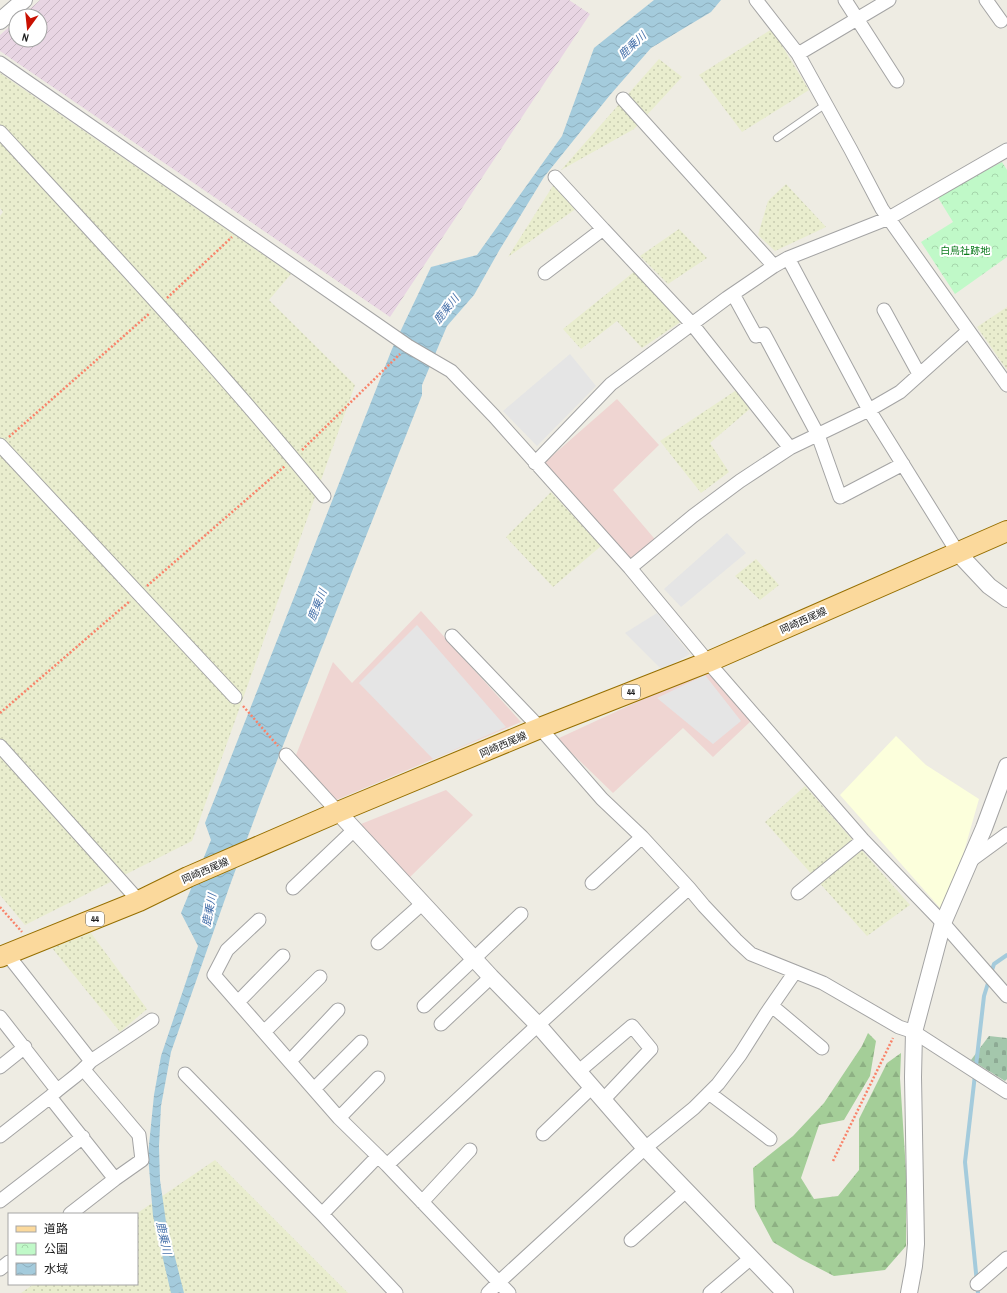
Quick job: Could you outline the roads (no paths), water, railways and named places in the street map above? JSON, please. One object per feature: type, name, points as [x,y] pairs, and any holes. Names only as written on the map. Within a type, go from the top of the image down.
[{"type":"main road","name":"岡崎西尾線","points":[[3,956],[139,900],[188,877],[338,812],[540,728],[708,662],[1007,532]]},
{"type":"street","points":[[0,21],[24,0]]},
{"type":"street","points":[[756,0],[798,54],[882,209],[1007,385]]},
{"type":"street","points":[[845,0],[898,81]]},
{"type":"street","points":[[798,54],[889,0]]},
{"type":"street","points":[[986,0],[1001,21]]},
{"type":"street","points":[[0,63],[408,346],[451,371],[630,568],[708,662],[863,840],[944,923],[1007,996]]},
{"type":"street","points":[[623,99],[774,266]]},
{"type":"street","points":[[0,132],[160,305],[293,458],[324,496]]},
{"type":"street","points":[[535,463],[611,384],[733,294],[774,266],[788,258],[889,218],[1007,150]]},
{"type":"street","points":[[555,177],[692,324],[790,448]]},
{"type":"street","points":[[545,273],[603,229]]},
{"type":"street","points":[[788,258],[869,410],[958,553],[988,586],[1007,599]]},
{"type":"street","points":[[733,294],[756,336],[764,334],[818,434],[840,497],[903,464]]},
{"type":"street","points":[[884,310],[919,374]]},
{"type":"street","points":[[630,568],[693,516],[790,448],[869,410],[900,392],[968,331]]},
{"type":"street","points":[[3,443],[138,594],[235,697]]},
{"type":"street","points":[[452,636],[540,728],[602,799],[642,836],[704,906],[751,954],[823,982],[899,1027],[914,1032],[1006,1090]]},
{"type":"street","points":[[0,746],[139,900]]},
{"type":"street","points":[[286,755],[354,830],[538,1026],[645,1148],[785,1293]]},
{"type":"street","points":[[909,1293],[916,1244],[913,1078],[914,1032],[944,923],[1007,766]]},
{"type":"street","points":[[293,888],[354,830]]},
{"type":"street","points":[[970,861],[1007,834]]},
{"type":"street","points":[[592,884],[642,836]]},
{"type":"street","points":[[798,893],[863,840]]},
{"type":"street","points":[[322,1214],[538,1026],[689,888]]},
{"type":"street","points":[[378,943],[423,903]]},
{"type":"street","points":[[424,1006],[521,914]]},
{"type":"street","points":[[259,920],[227,950],[214,975],[339,1118],[383,1161],[508,1293]]},
{"type":"street","points":[[3,956],[88,1065],[139,1135],[142,1160],[115,1178],[71,1213]]},
{"type":"street","points":[[238,1002],[284,956]]},
{"type":"street","points":[[488,1293],[645,1148],[694,1108],[718,1084],[740,1055],[795,972]]},
{"type":"street","points":[[264,1032],[320,977]]},
{"type":"street","points":[[441,1024],[491,977]]},
{"type":"street","points":[[772,1006],[822,1048]]},
{"type":"street","points":[[290,1061],[338,1010]]},
{"type":"street","points":[[0,1017],[25,1048],[83,1137],[115,1178]]},
{"type":"street","points":[[0,1136],[88,1065],[152,1020]]},
{"type":"street","points":[[578,1072],[632,1026],[651,1049],[603,1100]]},
{"type":"street","points":[[314,1089],[362,1042]]},
{"type":"street","points":[[0,1067],[25,1048]]},
{"type":"street","points":[[185,1074],[322,1214],[396,1293]]},
{"type":"street","points":[[339,1118],[378,1078]]},
{"type":"street","points":[[543,1134],[592,1087]]},
{"type":"street","points":[[709,1093],[770,1139]]},
{"type":"street","points":[[0,1200],[83,1137]]},
{"type":"street","points":[[422,1202],[470,1150]]},
{"type":"street","points":[[631,1240],[686,1191]]},
{"type":"street","points":[[710,1293],[751,1258]]},
{"type":"street","points":[[977,1284],[1007,1258]]},
{"type":"street","points":[[0,1269],[8,1263]]},
{"type":"lane","points":[[777,138],[826,104]]},
{"type":"water","name":"鹿乗川","points":[[654,0],[721,0],[711,12],[651,48],[610,95],[544,177],[474,295],[447,326],[422,385],[422,395],[261,801],[171,1052],[161,1106],[159,1146],[160,1180],[166,1222],[184,1293],[171,1293],[153,1216],[148,1155],[154,1095],[161,1056],[198,946],[181,913],[211,840],[205,823],[392,349],[431,267],[477,255],[562,136],[594,48]]},
{"type":"waterway","points":[[991,973],[994,964],[1007,955]]},
{"type":"waterway","points":[[978,1293],[965,1162],[984,996],[989,980]]},
{"type":"park label","name":"白鳥社跡地","points":[[965,250]]}]
